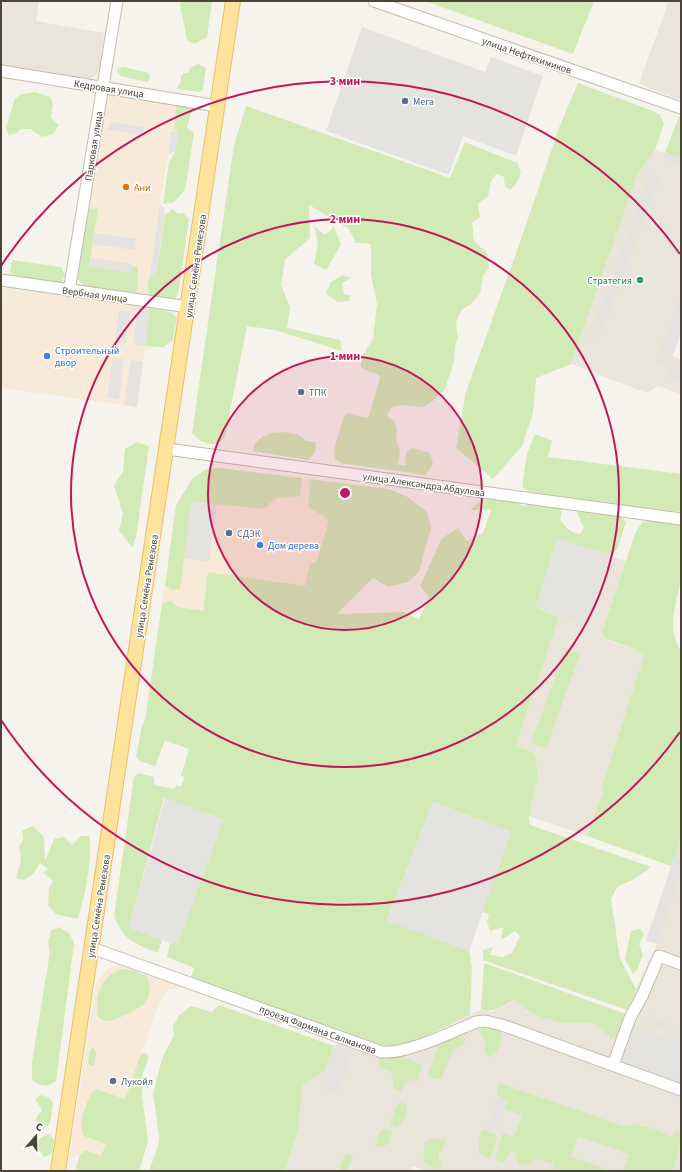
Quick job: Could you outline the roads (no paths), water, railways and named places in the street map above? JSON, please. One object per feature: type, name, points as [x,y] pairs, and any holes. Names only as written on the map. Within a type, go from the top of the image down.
[{"type":"main road","name":"улица Семёна Ремезова","points":[[58,1171],[189,307],[233,1]]},
{"type":"street","name":"Парковая улица","points":[[69,291],[117,1]]},
{"type":"street","name":"улица Нефтехимиков","points":[[374,1],[681,108]]},
{"type":"street","name":"Кедровая улица","points":[[1,71],[218,106]]},
{"type":"street","name":"Вербная улица","points":[[1,280],[69,291],[189,307]]},
{"type":"street","name":"улица Александра Абдулова","points":[[167,449],[681,519]]},
{"type":"street","name":"проезд Фармана Салманова","points":[[92,948],[382,1052],[391,1053],[476,1022],[485,1021],[502,1025],[681,1090]]},
{"type":"street","points":[[613,1065],[630,1018],[642,996],[659,956],[681,964]]},
{"type":"place","name":"Мега","points":[[405,101]]},
{"type":"place","name":"Ани","points":[[126,187]]},
{"type":"place","name":"Стратегия","points":[[640,280]]},
{"type":"place","name":"Строительный двор","points":[[47,356]]},
{"type":"place","name":"ТПК","points":[[301,392]]},
{"type":"place","name":"СДЭК","points":[[229,533]]},
{"type":"place","name":"Дом дерева","points":[[260,545]]},
{"type":"place","name":"Лукойл","points":[[113,1081]]}]
